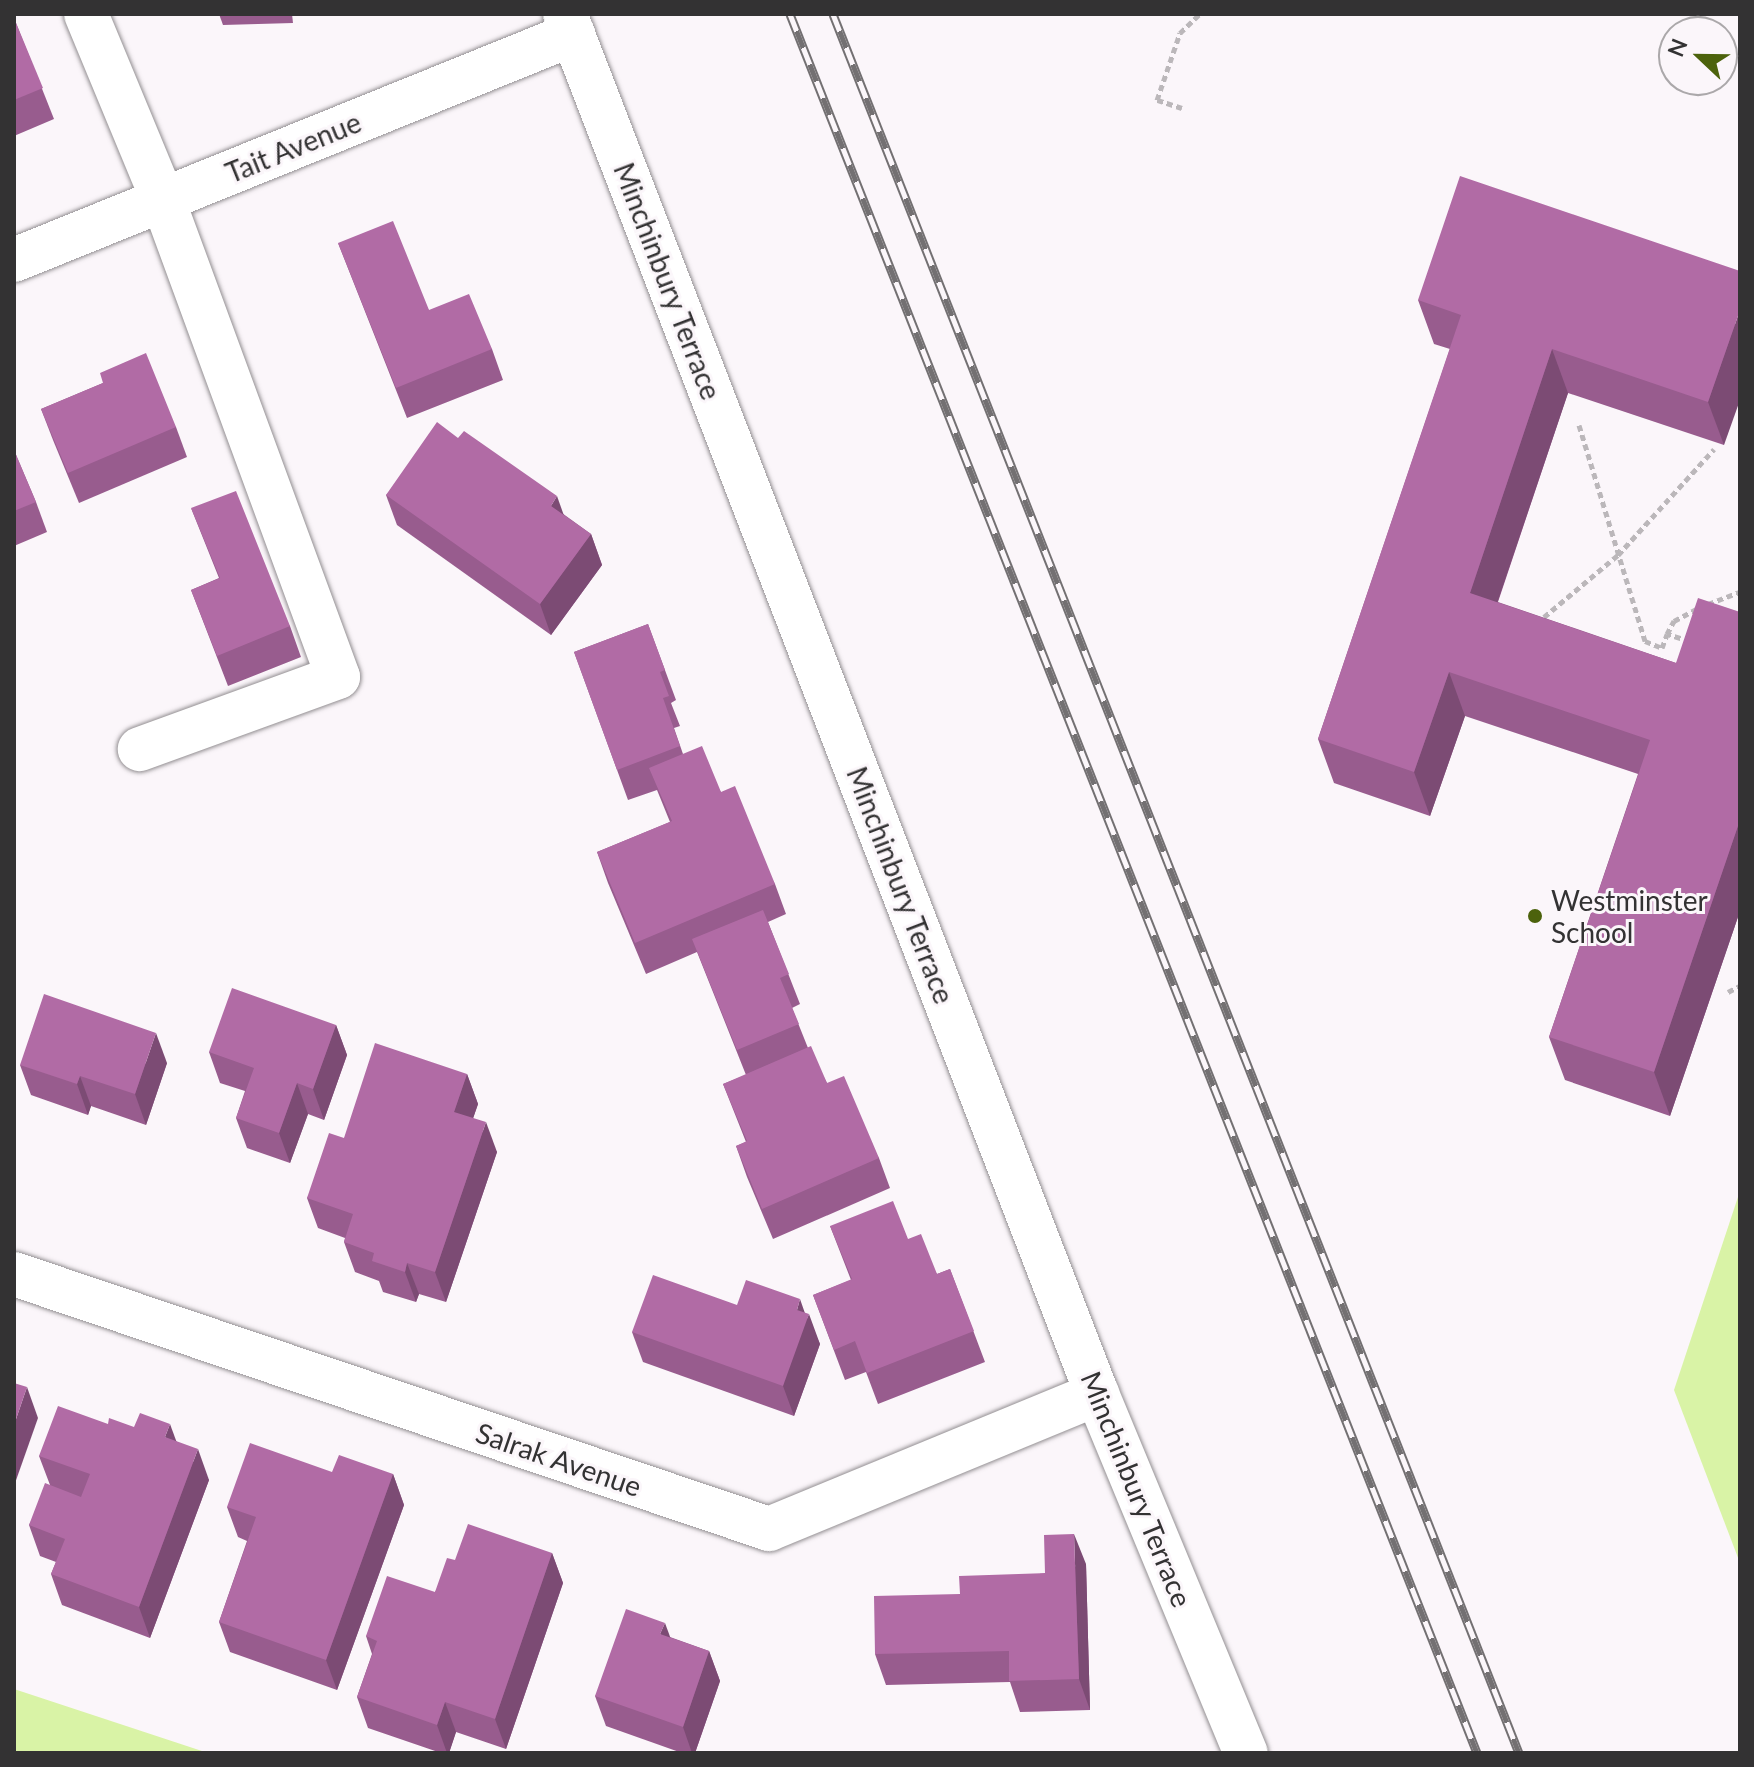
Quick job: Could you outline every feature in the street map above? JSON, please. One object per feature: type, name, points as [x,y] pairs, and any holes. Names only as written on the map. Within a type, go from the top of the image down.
[{"type":"street","points":[[86,14],[163,200],[338,677],[140,749]]},
{"type":"street","name":"Tait Avenue","points":[[14,260],[163,200],[569,24]]},
{"type":"street","name":"Minchinbury Terrace","points":[[569,24],[1097,1394],[1246,1753]]},
{"type":"street","name":"Salrak Avenue","points":[[14,1274],[769,1529],[1097,1394]]},
{"type":"path","points":[[1182,108],[1157,100],[1180,33],[1200,14]]},
{"type":"path","points":[[1579,425],[1645,641],[1662,648],[1667,634],[1685,613],[1740,592]]},
{"type":"path","points":[[1544,617],[1618,555],[1714,449]]},
{"type":"path","points":[[1667,634],[1695,643]]},
{"type":"path","points":[[1728,992],[1740,986]]},
{"type":"green space","points":[[1740,1191],[1740,1563],[1674,1390]]},
{"type":"green space","points":[[14,1689],[208,1753],[14,1753]]},
{"type":"building","points":[[14,18],[43,88],[14,100]]},
{"type":"building","points":[[1460,176],[1740,271],[1740,310],[1708,402],[1552,349],[1470,593],[1676,663],[1698,598],[1740,612],[1740,820],[1654,1072],[1549,1037],[1650,740],[1449,672],[1414,772],[1318,739],[1461,315],[1418,300]]},
{"type":"building","points":[[393,221],[429,310],[469,294],[492,349],[396,388],[338,243]]},
{"type":"building","points":[[146,353],[176,427],[68,473],[41,409],[103,383],[100,373]]},
{"type":"building","points":[[437,422],[458,438],[464,431],[557,496],[551,506],[591,534],[540,604],[386,495]]},
{"type":"building","points":[[14,450],[36,502],[14,511]]},
{"type":"building","points":[[236,491],[290,626],[217,656],[191,590],[220,578],[191,508]]},
{"type":"building","points":[[648,624],[665,670],[660,672],[669,696],[663,698],[680,746],[617,770],[574,652]]},
{"type":"building","points":[[702,746],[721,792],[735,786],[775,884],[635,943],[597,852],[672,821],[649,768]]},
{"type":"building","points":[[763,910],[789,974],[780,978],[799,1024],[737,1050],[692,939]]},
{"type":"building","points":[[232,988],[336,1025],[313,1089],[297,1083],[279,1133],[236,1118],[254,1068],[209,1052]]},
{"type":"building","points":[[44,994],[156,1033],[135,1094],[80,1076],[77,1084],[20,1065]]},
{"type":"building","points":[[375,1043],[467,1074],[454,1112],[486,1122],[435,1272],[407,1263],[405,1272],[372,1261],[374,1253],[344,1242],[353,1214],[307,1198],[329,1133],[344,1138]]},
{"type":"building","points":[[811,1046],[827,1083],[844,1076],[879,1158],[762,1209],[736,1146],[747,1141],[723,1084]]},
{"type":"building","points":[[893,1201],[908,1239],[921,1234],[937,1274],[950,1269],[974,1331],[867,1373],[855,1341],[834,1350],[813,1295],[852,1279],[830,1226]]},
{"type":"building","points":[[653,1275],[737,1305],[746,1280],[800,1299],[797,1310],[809,1314],[783,1386],[632,1332]]},
{"type":"building","points":[[14,1383],[27,1387],[14,1425]]},
{"type":"building","points":[[58,1406],[108,1424],[109,1418],[134,1427],[140,1413],[170,1424],[165,1437],[198,1449],[139,1607],[51,1574],[65,1539],[29,1525],[45,1483],[81,1497],[90,1474],[39,1456]]},
{"type":"building","points":[[250,1443],[332,1472],[339,1455],[393,1474],[326,1660],[219,1622],[256,1517],[227,1507]]},
{"type":"building","points":[[468,1524],[552,1553],[495,1719],[445,1702],[437,1725],[357,1697],[377,1641],[366,1636],[387,1576],[435,1592],[447,1558],[455,1560]]},
{"type":"building","points":[[1074,1534],[1079,1679],[1009,1681],[1009,1651],[875,1654],[874,1596],[960,1594],[959,1576],[1045,1573],[1044,1535]]},
{"type":"building","points":[[626,1609],[665,1623],[660,1634],[709,1651],[683,1727],[595,1696]]},
{"type":"railway","points":[[790,14],[1477,1753]]},
{"type":"railway","points":[[833,14],[1519,1753]]},
{"type":"place","name":"Westminster School","points":[[1535,916]]}]
